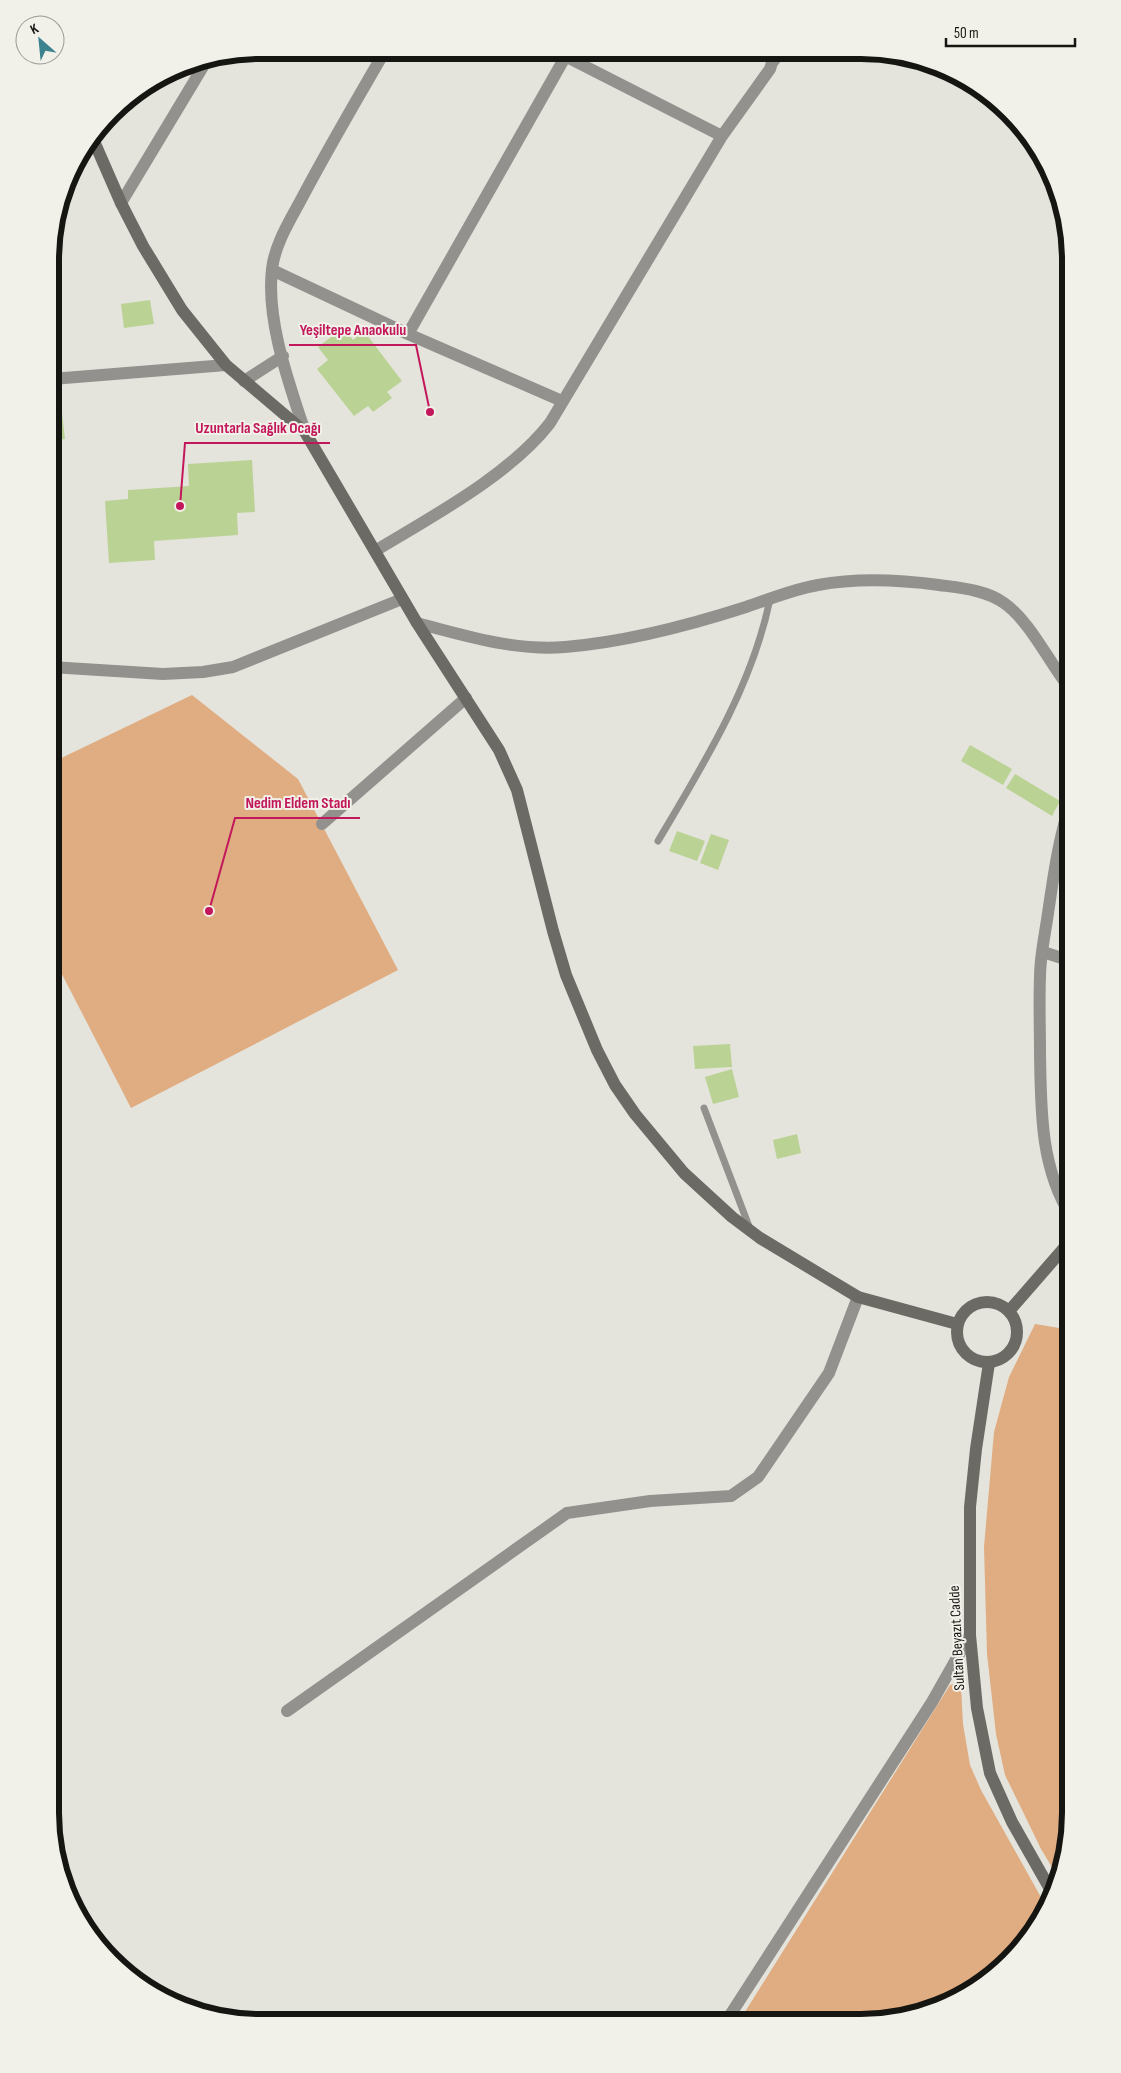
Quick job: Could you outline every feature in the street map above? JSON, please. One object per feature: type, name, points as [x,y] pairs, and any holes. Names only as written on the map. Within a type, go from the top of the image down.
[{"type":"street","points":[[380,59],[324,156],[285,230],[275,254],[272,270],[274,313],[282,356],[305,432],[416,623],[499,750],[514,782],[552,931],[566,975],[593,1041],[615,1084],[634,1114],[684,1173],[732,1217],[793,1260],[858,1297],[957,1324]]},
{"type":"street","points":[[408,334],[561,59]]},
{"type":"street","points":[[575,59],[722,136]]},
{"type":"street","points":[[375,551],[444,508],[509,463],[540,435],[722,136],[770,70],[773,59]]},
{"type":"street","points":[[121,203],[203,67]]},
{"type":"street","points":[[95,146],[143,246],[182,310],[226,365],[305,432]]},
{"type":"street","points":[[272,270],[408,334],[562,401]]},
{"type":"street","points":[[244,381],[282,356]]},
{"type":"street","points":[[59,377],[226,365]]},
{"type":"street","points":[[416,623],[477,639],[527,646],[564,647],[635,638],[680,627],[820,584],[866,581],[910,582],[956,587],[985,594],[1004,602],[1019,616],[1062,679]]},
{"type":"street","points":[[59,668],[163,674],[203,672],[233,667],[402,599]]},
{"type":"street","points":[[322,824],[466,698]]},
{"type":"street","points":[[1062,827],[1040,975],[1041,1090],[1044,1135],[1049,1167],[1062,1199]]},
{"type":"street","points":[[1043,952],[1062,958]]},
{"type":"street","points":[[1010,1310],[1062,1250]]},
{"type":"street","points":[[287,1711],[567,1513],[650,1501],[731,1496],[758,1477],[829,1373],[858,1297]]},
{"type":"street","points":[[979,1302],[989,1302],[1000,1304],[1010,1310],[1017,1328],[1017,1338],[1014,1347],[1007,1355],[999,1361],[989,1363],[979,1362],[963,1352],[958,1343],[957,1324],[969,1307],[979,1302]]},
{"type":"street","name":"Sultan Beyazıt Cadde","points":[[989,1363],[976,1449],[970,1507],[970,1635],[977,1708],[990,1773],[1012,1822],[1049,1886]]},
{"type":"street","points":[[731,2014],[932,1702],[970,1635]]},
{"type":"lane","points":[[770,70],[778,59]]},
{"type":"lane","points":[[658,841],[700,770],[730,713],[765,626],[770,599]]},
{"type":"lane","points":[[704,1108],[751,1232]]},
{"type":"shaded area","points":[[192,695],[298,779],[398,970],[131,1108],[59,968],[59,759]]},
{"type":"shaded area","points":[[1035,1324],[1062,1328],[1062,1827],[1054,1870],[1041,1849],[1005,1775],[996,1734],[987,1654],[984,1547],[994,1432],[1009,1377]]},
{"type":"shaded area","points":[[957,1683],[961,1687],[963,1724],[970,1765],[981,1790],[1043,1900],[1035,1914],[1021,1936],[984,1973],[950,1994],[926,2004],[888,2013],[875,2014],[744,2014],[950,1685]]},
{"type":"building","points":[[150,300],[154,324],[124,328],[121,304]]},
{"type":"building","points":[[343,328],[353,340],[364,331],[402,381],[387,392],[392,398],[373,412],[368,406],[354,416],[317,369],[328,360],[318,347]]},
{"type":"building","points":[[59,413],[62,413],[65,439],[59,440]]},
{"type":"building","points":[[252,460],[255,512],[237,513],[238,535],[154,541],[155,560],[109,563],[105,501],[128,499],[128,490],[189,486],[188,464]]},
{"type":"building","points":[[970,745],[1012,769],[1003,785],[961,761]]},
{"type":"building","points":[[1015,774],[1060,801],[1052,816],[1006,788]]},
{"type":"building","points":[[677,831],[705,841],[697,861],[669,851]]},
{"type":"building","points":[[711,834],[729,840],[718,870],[700,863]]},
{"type":"building","points":[[730,1044],[732,1067],[695,1069],[693,1046]]},
{"type":"building","points":[[732,1069],[739,1097],[713,1104],[705,1077]]},
{"type":"building","points":[[797,1134],[801,1153],[777,1159],[773,1140]]},
{"type":"place","name":"Yeşiltepe Anaokulu","points":[[430,412]]},
{"type":"place","name":"Uzuntarla Sağlık Ocağı","points":[[180,506]]},
{"type":"place","name":"Nedim Eldem Stadı","points":[[209,911]]}]
